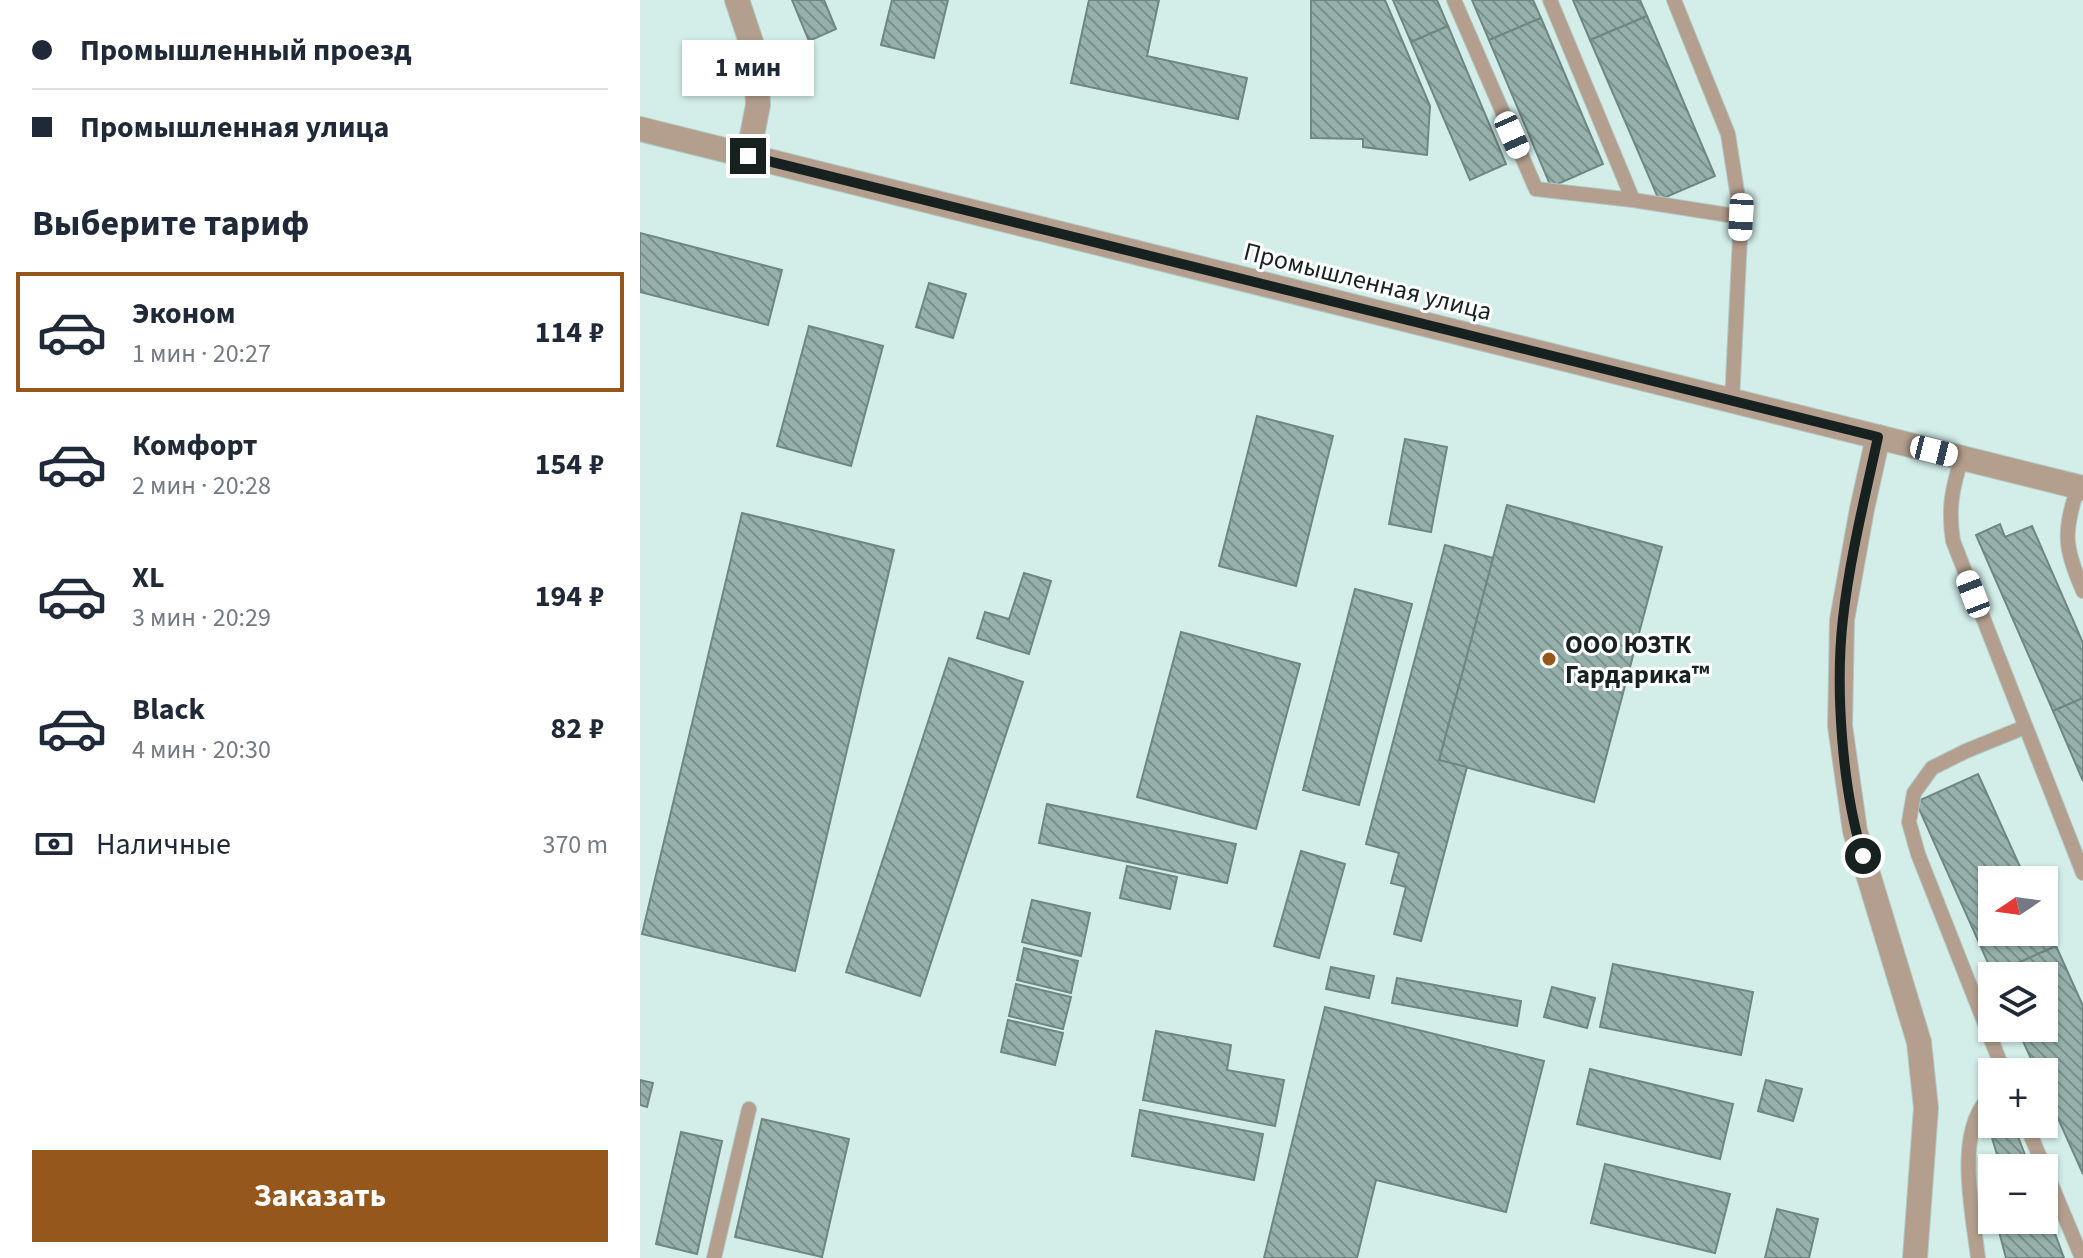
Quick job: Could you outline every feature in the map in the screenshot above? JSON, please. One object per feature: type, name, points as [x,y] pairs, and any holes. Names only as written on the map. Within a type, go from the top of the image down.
[{"type":"street","points":[[737,0],[756,57],[758,105],[748,156]]},
{"type":"street","name":"Промышленная улица","points":[[640,129],[2080,487]]},
{"type":"street","points":[[1878,437],[1842,620],[1840,726],[1855,831],[1919,1042],[1926,1108],[1915,1258]]},
{"type":"lane","points":[[1454,0],[1536,189],[1741,217]]},
{"type":"lane","points":[[1550,0],[1633,200]]},
{"type":"lane","points":[[1674,0],[1728,134],[1741,217],[1732,401]]},
{"type":"lane","points":[[1962,458],[1951,492],[1949,517],[1953,541],[2083,873]]},
{"type":"lane","points":[[2080,487],[2066,522],[2067,547],[2083,591]]},
{"type":"lane","points":[[1998,1058],[1918,854],[1909,822],[1914,793],[1932,768],[2025,727]]},
{"type":"lane","points":[[720,1257],[749,1109]]},
{"type":"lane","points":[[1978,1117],[1969,1153],[1968,1179],[1978,1258]]},
{"type":"lane","points":[[2032,1138],[2082,1258]]},
{"type":"building","points":[[792,0],[824,0],[836,29],[809,41]]},
{"type":"building","points":[[892,0],[948,0],[934,58],[881,45]]},
{"type":"building","points":[[1089,0],[1159,0],[1147,56],[1247,78],[1238,119],[1071,83]]},
{"type":"building","points":[[1311,0],[1385,0],[1430,106],[1427,155],[1363,147],[1363,139],[1311,138]]},
{"type":"building","points":[[1393,0],[1437,0],[1448,26],[1411,42]]},
{"type":"building","points":[[1472,0],[1533,0],[1541,18],[1489,40]]},
{"type":"building","points":[[1573,0],[1640,0],[1647,16],[1590,40]]},
{"type":"building","points":[[1647,16],[1715,176],[1659,200],[1590,40]]},
{"type":"building","points":[[1541,18],[1603,164],[1551,187],[1489,40]]},
{"type":"building","points":[[1448,26],[1506,164],[1470,180],[1411,42]]},
{"type":"building","points":[[640,233],[782,270],[768,325],[640,292]]},
{"type":"building","points":[[929,283],[966,294],[953,338],[916,327]]},
{"type":"building","points":[[809,326],[883,346],[851,466],[777,446]]},
{"type":"building","points":[[1257,416],[1333,436],[1296,586],[1219,566]]},
{"type":"building","points":[[1405,439],[1447,447],[1431,532],[1389,524]]},
{"type":"building","name":"ООО ЮЗТК Гардарика™","points":[[1507,505],[1662,547],[1594,802],[1439,760]]},
{"type":"building","points":[[742,513],[894,550],[795,971],[642,934]]},
{"type":"building","points":[[2000,524],[2005,537],[2032,526],[2083,643],[2083,698],[2053,711],[1976,535]]},
{"type":"building","points":[[1445,545],[1493,558],[1439,760],[1467,767],[1421,941],[1394,934],[1406,887],[1391,883],[1399,853],[1366,844]]},
{"type":"building","points":[[1024,573],[1051,581],[1029,654],[977,638],[985,612],[1009,619]]},
{"type":"building","points":[[1355,589],[1412,604],[1359,805],[1303,790]]},
{"type":"building","points":[[1181,632],[1300,664],[1256,829],[1137,797]]},
{"type":"building","points":[[949,658],[1023,682],[920,996],[846,972]]},
{"type":"building","points":[[2083,698],[2083,781],[2053,711]]},
{"type":"building","points":[[1978,774],[2020,866],[1978,866],[1978,940],[1916,802]]},
{"type":"building","points":[[1047,804],[1236,844],[1227,883],[1039,843]]},
{"type":"building","points":[[1301,851],[1345,864],[1319,958],[1274,946]]},
{"type":"building","points":[[1127,866],[1177,877],[1170,909],[1120,898]]},
{"type":"building","points":[[1032,900],[1090,913],[1081,956],[1022,942]]},
{"type":"building","points":[[1980,946],[2056,946],[2020,962],[1988,962]]},
{"type":"building","points":[[2056,946],[2083,1006],[2083,1174],[2058,1118],[2058,1058],[2031,1058],[2023,1042],[2058,1042],[2058,962],[2020,962]]},
{"type":"building","points":[[1024,948],[1078,961],[1071,993],[1017,980]]},
{"type":"building","points":[[1613,964],[1753,992],[1741,1055],[1600,1027]]},
{"type":"building","points":[[1331,967],[1374,976],[1369,998],[1326,989]]},
{"type":"building","points":[[1397,978],[1521,1001],[1517,1026],[1392,1003]]},
{"type":"building","points":[[1016,984],[1071,997],[1063,1029],[1009,1016]]},
{"type":"building","points":[[1552,987],[1595,998],[1587,1028],[1544,1017]]},
{"type":"building","points":[[1325,1007],[1544,1061],[1506,1212],[1376,1180],[1357,1258],[1264,1258]]},
{"type":"building","points":[[1008,1020],[1063,1033],[1055,1065],[1001,1052]]},
{"type":"building","points":[[1156,1031],[1231,1045],[1227,1070],[1284,1080],[1275,1126],[1143,1100]]},
{"type":"building","points":[[1590,1069],[1733,1104],[1720,1159],[1577,1124]]},
{"type":"building","points":[[640,1080],[653,1083],[647,1107],[640,1105]]},
{"type":"building","points":[[1766,1080],[1802,1089],[1793,1121],[1758,1111]]},
{"type":"building","points":[[1140,1110],[1263,1134],[1254,1180],[1132,1156]]},
{"type":"building","points":[[762,1119],[849,1139],[822,1257],[735,1237]]},
{"type":"building","points":[[681,1132],[722,1141],[697,1254],[656,1244]]},
{"type":"building","points":[[1992,1138],[2019,1138],[2025,1154],[1997,1154]]},
{"type":"building","points":[[1605,1164],[1730,1194],[1715,1253],[1591,1223]]},
{"type":"building","points":[[1777,1209],[1818,1219],[1809,1258],[1765,1258]]},
{"type":"building","points":[[2000,1234],[2055,1234],[2064,1258],[2006,1258]]},
{"type":"place","name":"ООО ЮЗТК Гардарика™","points":[[1549,659]]},
{"type":"route","points":[[748,156],[1878,437],[1842,620],[1840,726],[1855,831],[1863,856]]}]
